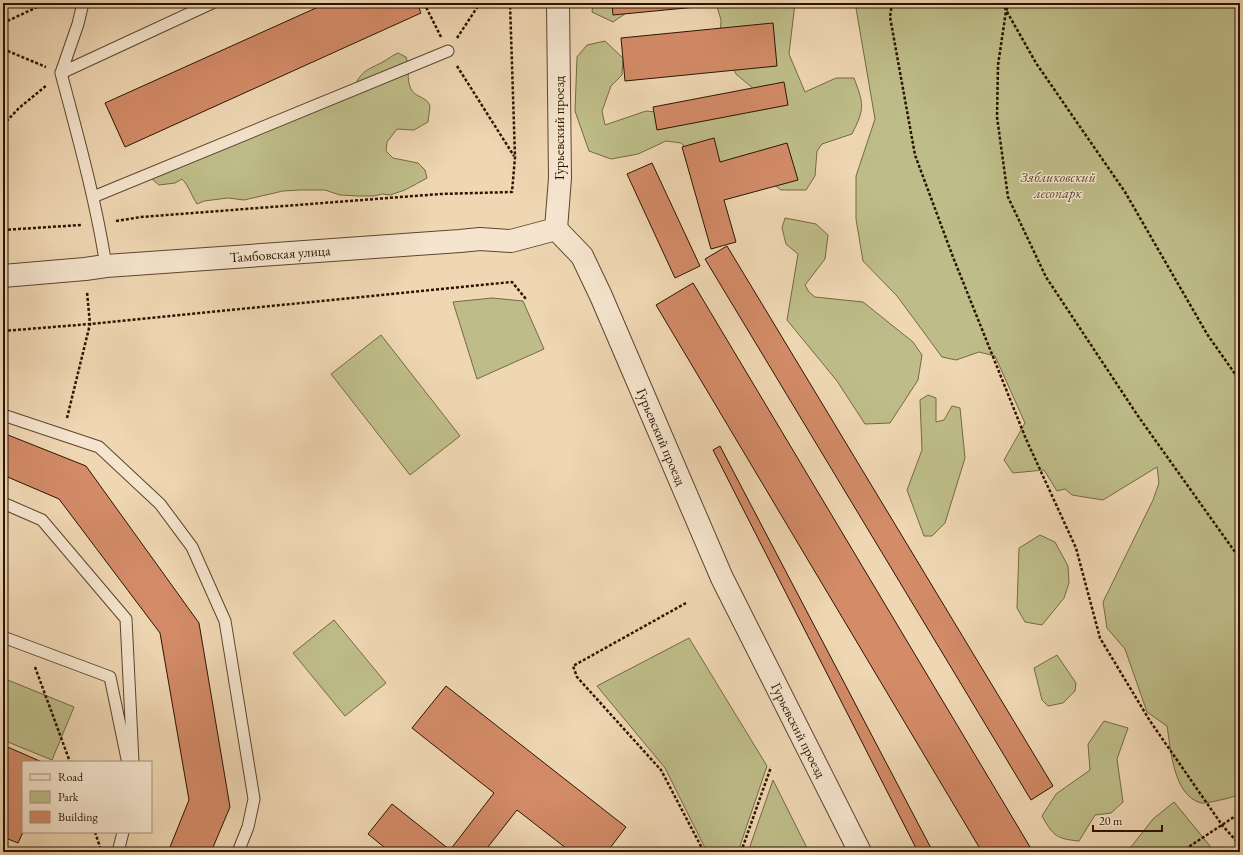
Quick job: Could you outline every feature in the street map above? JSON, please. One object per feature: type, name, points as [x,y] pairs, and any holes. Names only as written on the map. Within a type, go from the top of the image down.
[{"type":"street","name":"Гурьевский проезд","points":[[558,3],[560,178],[556,230],[582,256],[601,296],[722,578],[860,852]]},
{"type":"street","name":"Тамбовская улица","points":[[3,276],[106,266],[480,239],[511,241],[556,230]]},
{"type":"lane","points":[[83,3],[78,24],[61,73],[100,224],[106,266]]},
{"type":"lane","points":[[61,73],[212,3]]},
{"type":"lane","points":[[93,197],[448,51]]},
{"type":"lane","points":[[3,415],[99,447],[160,504],[192,547],[225,621],[254,799],[248,826],[238,852]]},
{"type":"lane","points":[[3,503],[42,520],[126,619],[133,761]]},
{"type":"lane","points":[[3,637],[110,677],[128,761]]},
{"type":"lane","points":[[118,852],[123,833]]},
{"type":"path","points":[[3,23],[46,3]]},
{"type":"path","points":[[424,3],[448,51],[515,157]]},
{"type":"path","points":[[448,51],[480,3]]},
{"type":"path","points":[[3,230],[100,224],[149,216],[440,194],[512,192],[515,157],[510,3]]},
{"type":"path","points":[[892,3],[890,17],[915,155],[953,256],[1026,439],[1076,548],[1100,638],[1150,721],[1222,825],[1240,845]]},
{"type":"path","points":[[1002,3],[1036,63],[1125,192],[1207,334],[1240,380]]},
{"type":"path","points":[[1009,3],[1006,11],[998,65],[997,117],[1008,197],[1046,276],[1138,416],[1240,559]]},
{"type":"path","points":[[3,49],[61,73],[19,108],[3,125]]},
{"type":"path","points":[[62,435],[90,324],[85,269]]},
{"type":"path","points":[[3,331],[90,324],[512,282],[526,299]]},
{"type":"path","points":[[686,603],[573,666],[578,677],[661,770],[704,852]]},
{"type":"path","points":[[28,646],[70,761]]},
{"type":"path","points":[[741,852],[771,767]]},
{"type":"path","points":[[1181,852],[1240,813]]},
{"type":"path","points":[[95,833],[102,852]]},
{"type":"green space","points":[[593,3],[641,3],[613,22],[592,12]]},
{"type":"green space","points":[[716,3],[795,3],[789,54],[805,92],[836,78],[854,78],[860,94],[862,106],[856,125],[852,134],[822,144],[817,151],[815,176],[806,190],[781,190],[756,172],[692,154],[681,143],[666,141],[638,154],[611,159],[589,151],[575,111],[577,57],[587,45],[605,41],[623,58],[622,75],[611,86],[602,111],[605,125],[646,111],[689,115],[740,106],[756,111],[762,96],[736,74],[720,43],[721,20]]},
{"type":"green space","name":"Зябликовский лесопарк","points":[[857,3],[1240,3],[1240,795],[1201,803],[1184,791],[1172,759],[1167,726],[1147,712],[1125,649],[1107,628],[1103,602],[1153,500],[1159,483],[1157,467],[1103,500],[1072,495],[1065,489],[1057,491],[1044,470],[1013,473],[1004,460],[1025,423],[995,356],[979,352],[956,360],[942,357],[897,296],[863,261],[856,219],[856,176],[875,119],[856,8]]},
{"type":"green space","points":[[398,53],[406,57],[409,82],[412,91],[426,100],[430,106],[428,122],[414,130],[397,129],[387,142],[386,151],[393,158],[418,163],[425,170],[427,178],[405,190],[390,195],[382,194],[374,196],[340,195],[325,190],[283,191],[244,200],[228,198],[204,201],[197,204],[182,179],[175,183],[159,185],[152,179],[173,164],[356,83],[361,75],[367,70]]},
{"type":"green space","points":[[785,218],[816,224],[828,235],[825,259],[805,285],[809,292],[815,297],[863,302],[913,342],[922,355],[918,380],[890,423],[865,424],[837,381],[787,320],[798,254],[786,244],[782,228]]},
{"type":"green space","points":[[492,298],[523,301],[544,349],[477,379],[453,302]]},
{"type":"green space","points":[[381,335],[460,436],[410,475],[331,374]]},
{"type":"green space","points":[[928,395],[936,398],[936,422],[944,420],[952,406],[960,408],[965,458],[945,523],[932,536],[924,536],[907,490],[922,450],[920,400]]},
{"type":"green space","points":[[1040,535],[1055,542],[1068,566],[1069,583],[1064,598],[1042,625],[1025,622],[1017,608],[1019,548]]},
{"type":"green space","points":[[334,620],[386,683],[345,716],[293,653]]},
{"type":"green space","points":[[689,638],[767,766],[738,852],[707,852],[665,768],[597,686]]},
{"type":"green space","points":[[1057,655],[1076,683],[1075,691],[1063,703],[1048,706],[1042,700],[1034,668]]},
{"type":"green space","points":[[3,678],[74,707],[52,760],[3,740]]},
{"type":"green space","points":[[1104,721],[1128,728],[1117,759],[1123,802],[1111,813],[1095,815],[1079,841],[1065,839],[1056,835],[1049,828],[1042,816],[1056,794],[1090,770],[1088,744]]},
{"type":"green space","points":[[773,780],[809,852],[748,852]]},
{"type":"green space","points":[[1174,802],[1215,852],[1140,852],[1131,847],[1153,819]]},
{"type":"building","points":[[327,3],[417,3],[421,13],[125,147],[105,103]]},
{"type":"building","points":[[612,3],[738,3],[613,15]]},
{"type":"building","points":[[773,23],[777,66],[625,81],[621,38]]},
{"type":"building","points":[[784,82],[788,105],[657,130],[653,107]]},
{"type":"building","points":[[714,138],[720,162],[787,143],[798,180],[724,200],[736,242],[711,249],[682,147]]},
{"type":"building","points":[[652,163],[700,266],[675,278],[627,174]]},
{"type":"building","points":[[727,246],[1053,786],[1031,800],[705,259]]},
{"type":"building","points":[[693,283],[1033,852],[982,852],[656,305]]},
{"type":"building","points":[[3,433],[86,466],[199,623],[230,807],[211,852],[168,852],[189,800],[160,633],[59,499],[3,475]]},
{"type":"building","points":[[720,446],[933,852],[918,852],[713,450]]},
{"type":"building","points":[[446,686],[626,827],[607,852],[571,852],[517,810],[484,852],[390,852],[368,834],[392,804],[450,850],[494,793],[412,728]]},
{"type":"building","points":[[3,745],[40,761],[22,761],[23,833],[18,843],[3,837]]}]
